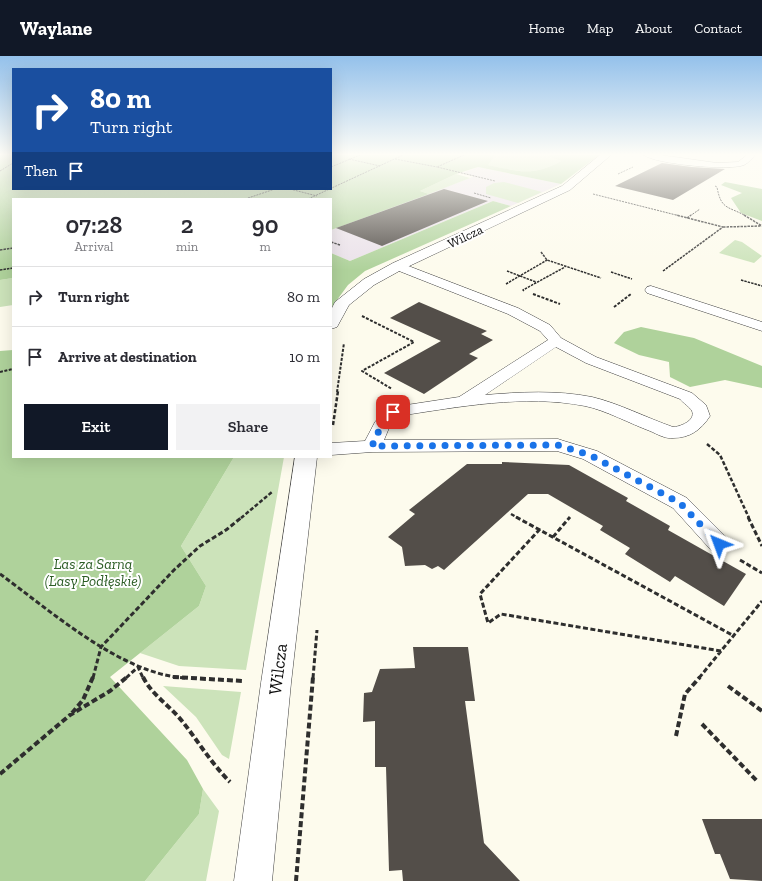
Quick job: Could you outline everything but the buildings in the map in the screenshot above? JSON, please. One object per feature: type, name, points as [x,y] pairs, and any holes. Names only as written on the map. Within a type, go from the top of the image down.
[{"type":"street","name":"Wilcza","points":[[332,322],[343,302],[369,282],[398,266],[557,194]]},
{"type":"street","name":"Wilcza","points":[[253,881],[276,683],[306,458]]},
{"type":"lane","points":[[372,446],[381,426],[393,412],[463,401],[520,397],[572,399],[591,402],[671,433],[690,428],[701,416],[700,409],[686,396],[591,360],[556,341],[545,328],[534,322],[479,298],[398,266]]},
{"type":"lane","points":[[651,290],[762,327]]},
{"type":"lane","points":[[463,401],[556,341]]},
{"type":"lane","points":[[332,448],[372,446],[558,445],[590,455],[680,503],[719,544]]},
{"type":"path","points":[[248,198],[262,194]]},
{"type":"path","points":[[307,194],[317,196]]},
{"type":"path","points":[[311,198],[322,194]]},
{"type":"path","points":[[591,194],[723,227],[762,226]]},
{"type":"path","points":[[688,218],[700,209]]},
{"type":"path","points":[[657,275],[723,227]]},
{"type":"path","points":[[332,242],[340,245]]},
{"type":"path","points":[[0,250],[12,248]]},
{"type":"path","points":[[541,252],[547,260],[601,278]]},
{"type":"path","points":[[479,298],[547,260]]},
{"type":"path","points":[[560,304],[523,290],[565,266]]},
{"type":"path","points":[[0,270],[12,268]]},
{"type":"path","points":[[507,271],[536,282]]},
{"type":"path","points":[[610,272],[632,279]]},
{"type":"path","points":[[741,280],[762,286]]},
{"type":"path","points":[[614,307],[635,291]]},
{"type":"path","points":[[355,313],[414,342],[362,371],[423,408]]},
{"type":"path","points":[[0,372],[12,369]]},
{"type":"path","points":[[720,455],[762,546]]},
{"type":"path","points":[[0,774],[70,715],[83,700],[92,681],[101,647],[174,570],[200,546],[226,530],[275,490]]},
{"type":"path","points":[[511,514],[734,636]]},
{"type":"path","points":[[553,537],[570,517]]},
{"type":"path","points":[[540,529],[480,594],[488,624],[501,614],[721,651]]},
{"type":"path","points":[[738,559],[762,573]]},
{"type":"path","points":[[0,574],[101,647],[138,667],[175,677],[276,683]]},
{"type":"path","points":[[676,736],[685,694],[762,601]]},
{"type":"path","points":[[296,881],[318,621]]},
{"type":"path","points":[[70,715],[110,691],[138,667]]},
{"type":"path","points":[[138,667],[149,690],[181,720],[219,771],[235,787],[260,820]]},
{"type":"path","points":[[728,686],[762,711]]},
{"type":"path","points":[[702,724],[758,782]]},
{"type":"shaded area","points":[[429,194],[539,194],[511,206],[493,201],[350,261],[332,253],[332,230]]},
{"type":"green space","points":[[0,194],[429,194],[332,230],[332,198],[12,198],[12,278],[0,280]]},
{"type":"green space","points":[[486,194],[539,194],[518,203]]},
{"type":"green space","points":[[741,194],[762,194],[762,221],[741,213],[731,198]]},
{"type":"green space","points":[[493,201],[511,206],[365,271],[348,285],[332,307],[332,253],[350,261]]},
{"type":"green space","points":[[735,240],[742,242],[762,256],[754,263],[719,253]]},
{"type":"green space","points":[[12,278],[12,305],[0,307],[0,280]]},
{"type":"green space","points":[[641,327],[694,338],[762,366],[762,388],[725,380],[690,387],[670,377],[669,362],[639,355],[614,343],[624,332]]},
{"type":"green space","name":"Las za Sarną (Lasy Podłęskie)","points":[[12,350],[12,458],[233,458],[181,546],[206,586],[199,606],[110,677],[187,760],[203,789],[199,814],[145,881],[0,881],[0,351]]},
{"type":"green space","points":[[233,458],[284,458],[246,670],[179,666],[140,653],[199,606],[206,586],[181,546]]},
{"type":"green space","points":[[163,686],[241,692],[229,759],[222,755],[196,717]]},
{"type":"green space","points":[[203,789],[219,811],[206,881],[145,881],[199,814]]},
{"type":"route","points":[[393,412],[381,426],[372,446],[558,445],[590,455],[680,503],[719,544]]}]
